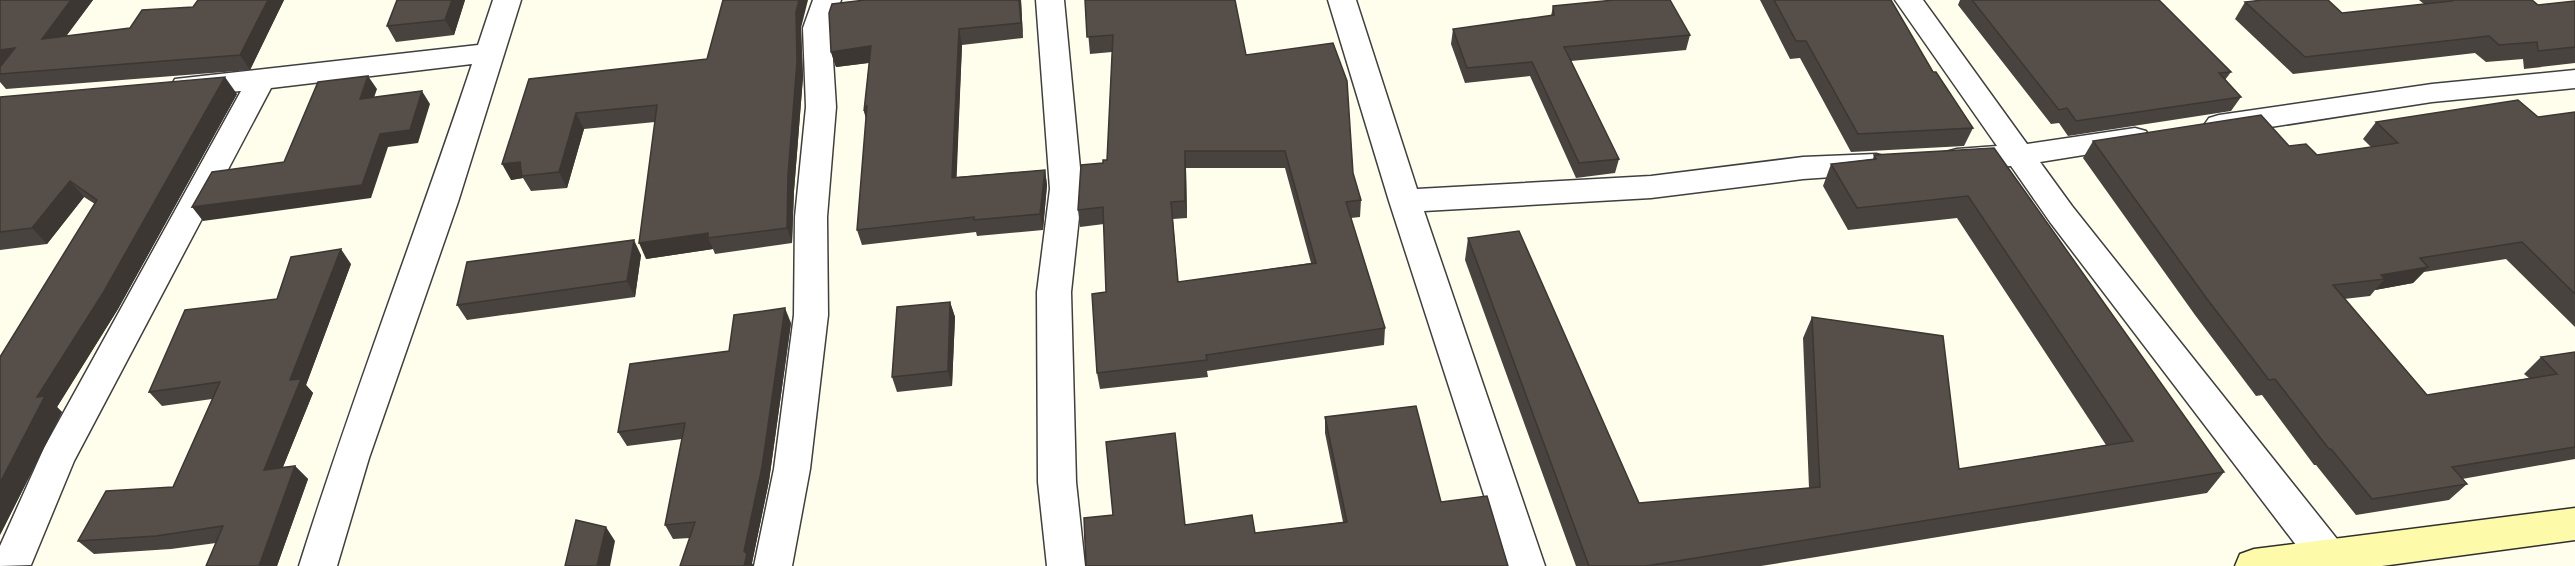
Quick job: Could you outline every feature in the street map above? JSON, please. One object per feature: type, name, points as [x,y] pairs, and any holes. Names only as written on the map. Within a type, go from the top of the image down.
[{"type":"street","points":[[318,566],[351,458],[442,202],[507,0]]},
{"type":"street","points":[[773,566],[792,469],[812,315],[811,217],[821,107],[817,28],[827,0]]},
{"type":"street","points":[[1050,0],[1066,189],[1054,292],[1057,482],[1066,566]]},
{"type":"street","points":[[1342,0],[1405,201],[1526,566]]},
{"type":"street","points":[[1909,0],[2061,214],[2327,556]]},
{"type":"street","points":[[154,88],[261,80],[490,53]]},
{"type":"street","points":[[2196,129],[2432,93],[2575,79]]},
{"type":"street","points":[[9,566],[17,553],[57,459],[261,80]]},
{"type":"street","points":[[1405,201],[1652,186],[1803,168],[2020,155],[2160,134]]},
{"type":"street","points":[[2254,566],[2575,524]]},
{"type":"building","points":[[0,0],[71,0],[42,39],[130,28],[142,10],[193,7],[198,0],[268,0],[240,55],[0,74],[0,67],[15,48],[0,50]]},
{"type":"building","points":[[397,0],[452,0],[445,20],[387,26]]},
{"type":"building","points":[[723,0],[799,0],[796,12],[797,62],[788,175],[787,228],[708,238],[708,233],[639,243],[657,105],[576,113],[559,172],[522,176],[520,162],[502,164],[529,79],[707,59]]},
{"type":"building","points":[[865,0],[1019,0],[1021,23],[959,29],[952,178],[1045,170],[1040,214],[974,220],[974,217],[857,230],[867,105],[864,111],[871,46],[831,52],[829,13],[832,4]]},
{"type":"building","points":[[1085,0],[1235,0],[1246,55],[1333,43],[1347,81],[1353,173],[1361,200],[1346,202],[1385,328],[1206,355],[1207,360],[1097,373],[1092,294],[1106,292],[1103,207],[1078,210],[1081,165],[1103,163],[1103,160],[1107,160],[1113,35],[1087,37]],"holes":[[[1185,151],[1285,151],[1316,263],[1178,282],[1171,202],[1185,201]]]},
{"type":"building","points":[[1614,0],[1670,0],[1690,35],[1564,47],[1619,159],[1579,163],[1532,62],[1467,68],[1453,29],[1554,15],[1553,6]]},
{"type":"building","points":[[1774,0],[1891,0],[1933,72],[1936,72],[1973,128],[1858,134],[1806,41],[1796,41]]},
{"type":"building","points":[[1972,0],[2159,0],[2231,72],[2219,73],[2241,97],[2076,121],[2067,108],[2059,110]]},
{"type":"building","points":[[2328,0],[2342,13],[2451,0],[2532,0],[2538,5],[2575,1],[2575,47],[2538,51],[2537,42],[2499,45],[2489,36],[2305,57],[2245,2]]},
{"type":"building","points":[[368,76],[360,99],[422,91],[410,130],[380,134],[362,185],[192,207],[212,172],[284,162],[318,82]]},
{"type":"building","points":[[225,77],[103,293],[37,397],[45,396],[0,483],[0,357],[97,200],[70,181],[32,228],[0,232],[0,97]]},
{"type":"building","points":[[2518,100],[2538,117],[2575,112],[2575,294],[2522,242],[2420,258],[2428,267],[2381,275],[2385,279],[2333,285],[2427,395],[2557,374],[2541,357],[2575,352],[2575,447],[2452,467],[2467,484],[2372,499],[2329,449],[2275,379],[2269,380],[2207,299],[2093,141],[2261,115],[2289,146],[2306,144],[2317,155],[2398,143],[2376,122]]},
{"type":"building","points":[[1994,148],[2224,472],[1646,566],[1589,566],[1468,238],[1519,231],[1639,503],[1820,487],[1812,317],[1943,336],[1959,469],[2133,441],[1968,196],[1857,208],[1831,164],[1876,159],[1874,155]]},
{"type":"building","points":[[634,240],[627,281],[457,305],[467,262]]},
{"type":"building","points":[[341,249],[290,380],[301,379],[264,470],[295,466],[259,566],[206,566],[223,526],[156,536],[78,541],[106,491],[173,487],[220,382],[149,392],[185,310],[277,299],[291,257]]},
{"type":"building","points":[[950,302],[948,371],[892,377],[897,307]]},
{"type":"building","points":[[785,308],[762,467],[744,551],[747,554],[744,566],[680,566],[695,522],[665,525],[685,423],[618,432],[630,364],[729,351],[734,315]]},
{"type":"building","points":[[1416,406],[1441,502],[1487,496],[1508,566],[1086,566],[1084,518],[1113,515],[1106,442],[1175,433],[1185,525],[1252,515],[1255,533],[1347,522],[1325,417]]},
{"type":"building","points":[[576,520],[606,527],[597,566],[565,566]]}]
